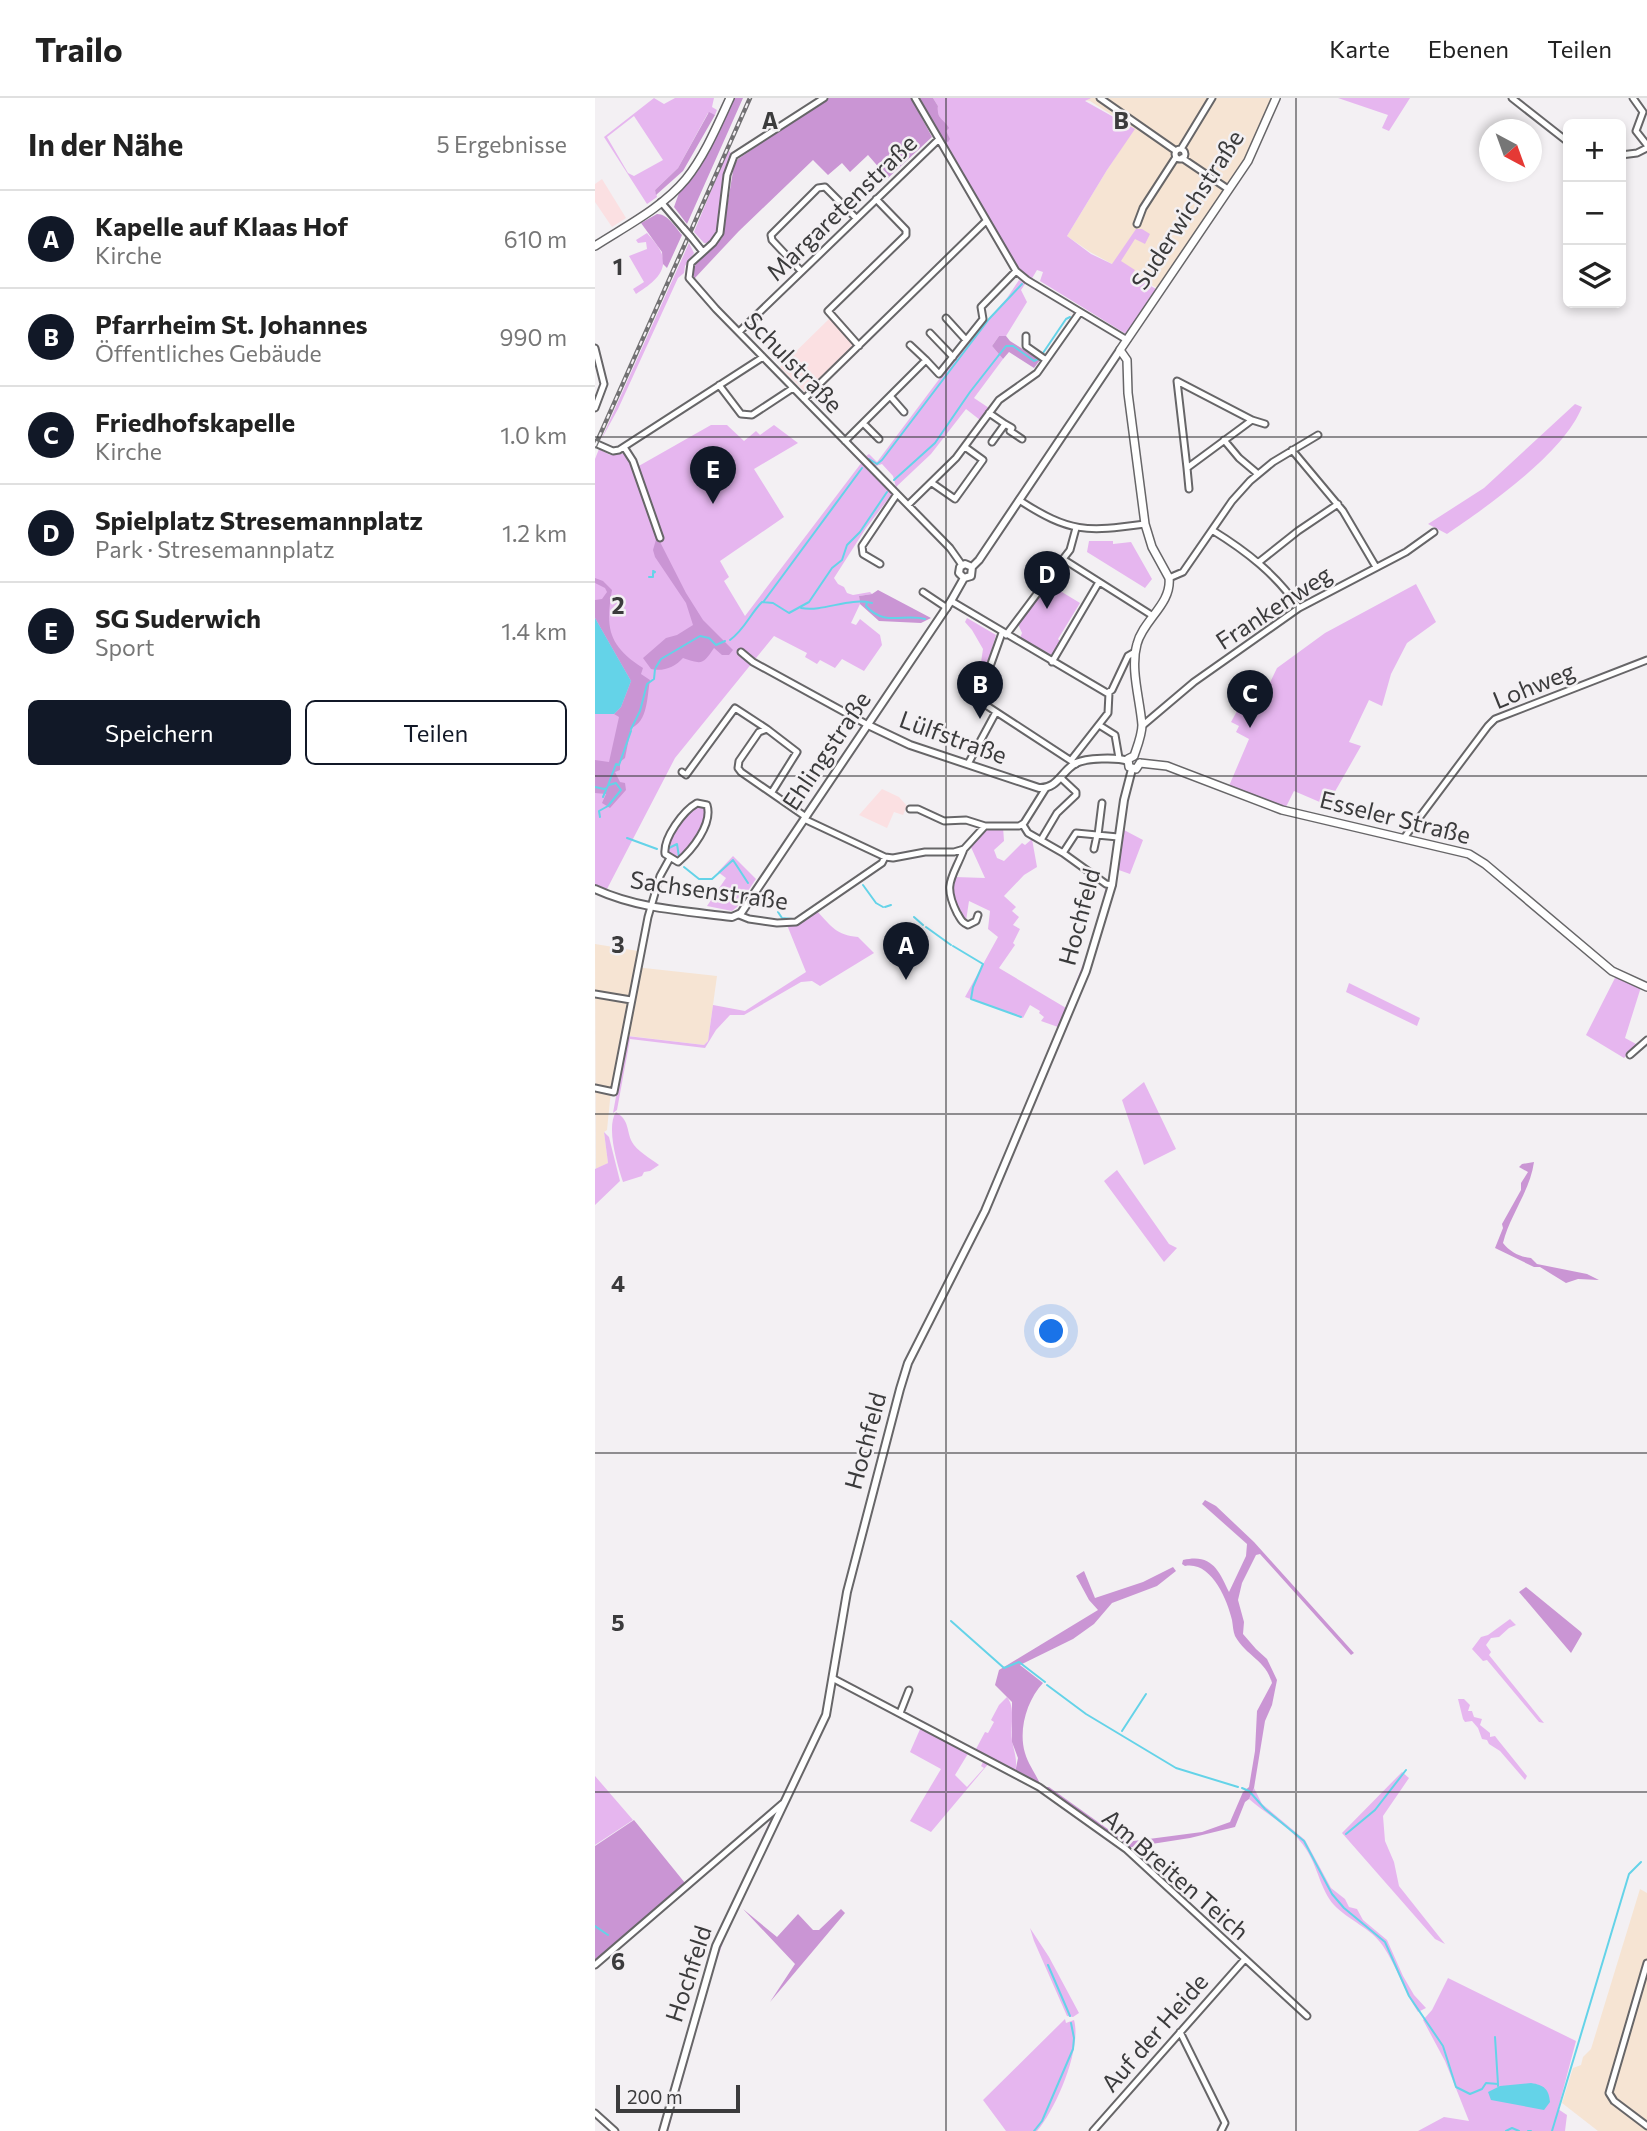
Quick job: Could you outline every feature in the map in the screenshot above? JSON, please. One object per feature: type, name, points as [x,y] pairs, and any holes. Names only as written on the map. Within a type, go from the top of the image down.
[{"type":"main road","points":[[595,246],[661,202],[680,185],[698,162],[730,98]]},
{"type":"main road","name":"Suderwichstraße","points":[[1127,340],[1255,148],[1276,98]]},
{"type":"main road","name":"Ehlingstraße","points":[[1120,350],[1127,340]]},
{"type":"main road","points":[[1120,350],[1127,360],[1128,393],[1145,524],[1152,547],[1169,578],[1168,594],[1139,637],[1135,652],[1142,726],[1128,766],[1137,768],[1139,758],[1131,759]]},
{"type":"main road","name":"Esseler Straße","points":[[1140,763],[1167,766],[1282,810],[1459,850],[1478,859],[1612,971],[1647,987]]},
{"type":"street","points":[[661,202],[703,252],[720,233],[727,175],[734,156],[824,98]]},
{"type":"street","points":[[915,98],[1016,271],[1127,340]]},
{"type":"street","points":[[1094,98],[1103,100],[1228,189]]},
{"type":"street","points":[[1137,224],[1143,208],[1212,98]]},
{"type":"street","points":[[1512,98],[1563,138]]},
{"type":"street","points":[[1626,154],[1637,153],[1647,146],[1636,131],[1643,112],[1633,98]]},
{"type":"street","name":"Margaretenstraße","points":[[739,332],[939,139]]},
{"type":"street","points":[[801,271],[772,240],[771,235],[818,188],[825,187],[856,218]]},
{"type":"street","points":[[859,346],[828,312],[906,234],[906,230],[876,199]]},
{"type":"street","points":[[804,399],[986,221]]},
{"type":"street","name":"Schulstraße","points":[[703,252],[690,266],[689,278],[694,286],[950,548],[962,565]]},
{"type":"street","points":[[910,345],[939,374],[983,319],[981,307],[1016,271]]},
{"type":"street","points":[[908,505],[965,447],[1006,393],[1037,373],[1080,312]]},
{"type":"street","points":[[946,318],[966,340]]},
{"type":"street","points":[[930,333],[953,357]]},
{"type":"street","points":[[1026,336],[1026,346],[1046,360]]},
{"type":"street","points":[[595,348],[604,384],[595,408]]},
{"type":"street","name":"Ehlingstraße","points":[[739,915],[947,608],[964,578],[971,576],[972,566],[979,560],[1120,350]]},
{"type":"street","points":[[595,443],[613,452],[624,447],[763,357]]},
{"type":"street","points":[[845,441],[926,360]]},
{"type":"street","points":[[1189,489],[1177,381],[1252,420],[1265,424]]},
{"type":"street","points":[[719,385],[741,414],[746,416],[752,415],[793,388]]},
{"type":"street","points":[[890,396],[904,412]]},
{"type":"street","points":[[989,413],[1012,428],[1010,431],[1022,439]]},
{"type":"street","points":[[1187,468],[1252,420]]},
{"type":"street","points":[[863,423],[879,439]]},
{"type":"street","points":[[992,442],[1005,424]]},
{"type":"street","points":[[1169,578],[1183,572],[1241,491],[1258,474],[1291,450],[1318,435]]},
{"type":"street","points":[[1224,440],[1239,458],[1258,474]]},
{"type":"street","points":[[624,447],[633,461],[660,538]]},
{"type":"street","points":[[932,483],[955,499],[983,460],[965,447]]},
{"type":"street","points":[[1291,450],[1338,504],[1376,567]]},
{"type":"street","points":[[880,564],[863,554],[862,547],[897,494]]},
{"type":"street","points":[[1019,500],[1047,518],[1076,528],[1108,529],[1145,524]]},
{"type":"street","points":[[1259,562],[1338,504]]},
{"type":"street","points":[[1076,528],[1070,550],[1004,634],[978,700],[1074,761],[1131,759]]},
{"type":"street","points":[[1212,530],[1259,562],[1299,608]]},
{"type":"street","name":"Frankenweg","points":[[1142,726],[1194,682],[1299,608],[1406,552],[1434,532]]},
{"type":"street","points":[[1063,559],[1153,616]]},
{"type":"street","points":[[964,578],[959,571],[962,565],[972,566]]},
{"type":"street","points":[[1052,662],[1099,582]]},
{"type":"street","points":[[923,592],[947,608]]},
{"type":"street","points":[[951,601],[1107,693]]},
{"type":"street","name":"Lülfstraße","points":[[741,652],[753,662],[910,745],[1020,783],[1047,788]]},
{"type":"street","points":[[1023,824],[1047,788],[1061,778],[1108,713],[1107,693],[1129,656],[1135,652]]},
{"type":"street","name":"Lohweg","points":[[1404,838],[1495,719],[1647,660]]},
{"type":"street","points":[[682,772],[686,775],[735,708],[797,752],[772,792]]},
{"type":"street","points":[[968,764],[996,712]]},
{"type":"street","points":[[1099,725],[1115,735],[1119,758]]},
{"type":"street","points":[[767,729],[759,732],[738,764],[741,772],[805,818],[893,859],[925,852],[947,853],[964,849]]},
{"type":"street","name":"Hochfeld","points":[[663,2131],[716,1946],[826,1715],[847,1592],[903,1378],[985,1211],[1096,944],[1112,885],[1124,800],[1132,769]]},
{"type":"street","points":[[1041,840],[1056,813],[1076,795],[1061,778]]},
{"type":"street","points":[[697,803],[705,803],[709,814],[695,842],[678,862],[670,858],[663,850],[671,832],[691,807],[697,803]]},
{"type":"street","points":[[1094,849],[1102,803]]},
{"type":"street","points":[[910,809],[918,809],[944,821],[966,820],[985,826],[1023,824]]},
{"type":"street","points":[[1023,824],[1028,834],[1063,853],[1106,884],[1112,885]]},
{"type":"street","points":[[978,915],[968,926],[948,896],[949,885],[964,849],[985,826]]},
{"type":"street","points":[[1063,853],[1076,833],[1118,837]]},
{"type":"street","name":"Sachsenstraße","points":[[595,889],[629,902],[732,917],[739,915],[787,924],[802,919],[882,863],[885,857]]},
{"type":"street","points":[[595,1088],[614,1092],[651,906],[660,876],[670,858]]},
{"type":"street","points":[[595,994],[631,1000]]},
{"type":"street","points":[[1630,1055],[1647,1040]]},
{"type":"street","name":"Am Breiten Teich","points":[[834,1679],[1039,1787],[1116,1842],[1307,2016]]},
{"type":"street","points":[[900,1713],[909,1690]]},
{"type":"street","points":[[595,1965],[785,1802]]},
{"type":"street","name":"Auf der Heide","points":[[1093,2131],[1245,1959]]},
{"type":"street","points":[[1647,1963],[1609,2093],[1614,2101],[1647,2126]]},
{"type":"street","points":[[1180,2032],[1225,2123],[1221,2131]]},
{"type":"street","points":[[595,2113],[615,2131]]},
{"type":"shaded area","points":[[654,98],[664,104],[675,98],[714,98],[712,107],[717,110],[715,115],[708,113],[678,168],[655,190],[657,197],[647,204],[604,137]],"holes":[[[634,116],[663,160],[634,176],[628,173],[607,137]]]},
{"type":"shaded area","points":[[732,98],[743,98],[687,224],[674,207],[679,193],[697,172]]},
{"type":"shaded area","points":[[829,98],[911,98],[932,137],[888,178],[868,155],[850,172],[842,163],[828,175],[813,160],[739,231],[694,279],[693,269],[696,264],[722,238],[734,165],[738,159],[757,146],[757,142]]},
{"type":"shaded area","points":[[918,98],[942,139],[941,140]]},
{"type":"shaded area","points":[[918,98],[933,98],[940,117],[949,128],[946,131],[950,139],[948,142],[941,140]]},
{"type":"shaded area","points":[[933,98],[1091,98],[1085,101],[1135,129],[1067,236],[1091,254],[1112,264],[1136,229],[1150,234],[1145,244],[1135,239],[1121,261],[1135,270],[1132,275],[1156,289],[1126,334],[1040,281],[1043,272],[1037,270],[1031,280],[1017,269],[942,139],[946,131]]},
{"type":"shaded area","points":[[1074,98],[1275,98],[1249,152],[1157,288],[1090,252],[1067,236],[1134,129],[1090,101]]},
{"type":"shaded area","points":[[1338,98],[1410,98],[1389,131],[1382,128],[1388,115]]},
{"type":"shaded area","points":[[709,112],[715,115],[683,171],[656,195],[655,190],[678,168]]},
{"type":"shaded area","points":[[728,150],[732,154],[727,165],[719,222],[711,243],[704,243],[694,232]]},
{"type":"shaded area","points":[[602,179],[626,218],[612,227],[595,202],[595,184]]},
{"type":"shaded area","points":[[657,214],[668,219],[682,235],[667,268],[663,264],[662,252],[641,223]]},
{"type":"shaded area","points":[[647,233],[661,252],[663,266],[657,277],[636,294],[633,289],[644,282],[629,256],[647,249],[646,242],[638,243],[636,240]]},
{"type":"shaded area","points":[[689,243],[694,253],[685,266],[684,273],[678,278],[601,440]]},
{"type":"shaded area","points":[[1019,280],[1025,284],[1021,290],[1027,302],[1006,336],[999,336],[992,346],[1003,359],[974,398],[989,408],[980,420],[966,409],[931,454],[896,487],[893,476],[882,464],[876,466],[866,456],[869,454],[877,462],[961,350],[1007,298]]},
{"type":"shaded area","points":[[830,318],[854,344],[805,392],[780,367]]},
{"type":"shaded area","points":[[999,336],[1006,336],[1040,360],[1034,368],[1009,352],[1003,359],[992,346]]},
{"type":"shaded area","points":[[1575,404],[1582,407],[1573,425],[1523,477],[1447,534],[1428,524],[1484,488]]},
{"type":"shaded area","points":[[711,425],[727,425],[744,441],[756,431],[760,435],[774,425],[798,443],[754,469],[784,517],[720,561],[729,577],[724,581],[745,616],[862,462],[892,494],[834,578],[847,593],[872,594],[859,596],[860,604],[851,623],[856,625],[860,619],[880,635],[882,645],[864,671],[842,659],[835,668],[820,660],[817,664],[805,657],[807,653],[774,636],[675,758],[607,889],[595,885],[595,459],[599,449],[610,455],[627,453],[637,467]]},
{"type":"shaded area","points":[[657,536],[703,620],[733,650],[729,655],[722,655],[714,648],[702,662],[683,658],[673,666],[660,670],[651,669],[643,658],[666,638],[693,625],[686,603],[655,557],[653,550]]},
{"type":"shaded area","points":[[1089,541],[1113,541],[1113,544],[1131,542],[1152,579],[1145,588],[1087,552]]},
{"type":"shaded area","points":[[595,578],[603,581],[612,590],[609,616],[616,644],[643,668],[641,674],[650,680],[644,714],[637,725],[631,728],[625,758],[620,762],[620,770],[615,772],[620,782],[625,783],[626,790],[610,808],[602,803],[606,794],[595,793],[595,760],[609,762],[619,717],[614,714],[621,707],[631,681],[595,618],[595,600],[602,599],[607,592],[595,583]]},
{"type":"shaded area","points":[[1047,583],[1080,603],[1058,639],[1060,641],[1052,655],[1020,638],[1022,633],[1018,624]]},
{"type":"shaded area","points":[[1416,584],[1436,622],[1407,643],[1391,674],[1382,706],[1369,700],[1349,742],[1361,746],[1329,802],[1324,800],[1322,803],[1294,791],[1286,807],[1229,786],[1249,739],[1236,732],[1239,726],[1231,722],[1242,702],[1245,706],[1259,705],[1277,668],[1325,633]]},
{"type":"shaded area","points":[[878,590],[931,618],[921,623],[879,621],[860,604],[859,596]]},
{"type":"shaded area","points":[[967,618],[996,635],[978,694],[973,695],[961,686],[980,669],[983,649],[965,622]]},
{"type":"shaded area","points":[[882,789],[899,797],[907,806],[903,815],[894,812],[887,828],[859,815]]},
{"type":"shaded area","points":[[696,806],[704,809],[707,817],[696,840],[679,859],[667,853],[668,846],[677,826]]},
{"type":"shaded area","points":[[1003,827],[1004,841],[994,850],[997,858],[1004,861],[1022,843],[1025,845],[1032,839],[1037,867],[1024,875],[1004,896],[1016,907],[1012,911],[1019,917],[1013,925],[1020,929],[1013,943],[1015,945],[999,968],[1066,1008],[1098,925],[1106,886],[1108,887],[1098,938],[1058,1027],[1041,1021],[1044,1017],[1040,1011],[1030,1005],[1023,1018],[965,997],[998,937],[988,929],[990,911],[969,901],[966,921],[963,921],[953,899],[953,882],[955,877],[985,878],[970,845],[986,828]]},
{"type":"shaded area","points":[[1124,830],[1143,840],[1130,874],[1116,869]]},
{"type":"shaded area","points":[[733,856],[756,879],[732,911],[707,906],[726,878],[718,872]]},
{"type":"shaded area","points":[[817,911],[835,929],[858,937],[874,953],[820,986],[812,981],[801,982],[744,1015],[730,1015],[716,1030],[705,1048],[630,1039],[617,1110],[613,1113],[627,1036],[704,1045],[708,1041],[713,1005],[745,1011],[806,972],[787,925],[796,924]]},
{"type":"shaded area","points":[[595,944],[638,951],[635,967],[717,976],[708,1041],[704,1045],[621,1035],[607,1130],[604,1132],[608,1163],[596,1169]]},
{"type":"shaded area","points":[[1616,976],[1641,987],[1625,1038],[1638,1045],[1624,1058],[1586,1035]]},
{"type":"shaded area","points":[[1349,983],[1420,1018],[1417,1026],[1346,992]]},
{"type":"shaded area","points":[[1144,1082],[1176,1149],[1144,1165],[1122,1100]]},
{"type":"shaded area","points":[[616,1112],[626,1122],[634,1145],[659,1165],[644,1172],[642,1176],[623,1182],[612,1136]]},
{"type":"shaded area","points":[[604,1132],[609,1137],[620,1181],[595,1205],[595,1169],[608,1163]]},
{"type":"shaded area","points":[[1534,1162],[1503,1243],[1537,1264],[1587,1274],[1599,1280],[1578,1279],[1566,1283],[1540,1267],[1534,1267],[1495,1248],[1502,1224],[1528,1172],[1519,1167]]},
{"type":"shaded area","points":[[1117,1170],[1169,1244],[1177,1248],[1164,1262],[1104,1181]]},
{"type":"shaded area","points":[[1205,1500],[1216,1506],[1254,1542],[1354,1653],[1351,1655],[1260,1554],[1256,1555],[1242,1583],[1238,1600],[1244,1622],[1243,1634],[1267,1659],[1277,1680],[1272,1705],[1265,1721],[1254,1788],[1235,1827],[1190,1838],[1126,1848],[1044,1787],[1049,1787],[1126,1842],[1202,1832],[1230,1822],[1243,1792],[1249,1787],[1255,1751],[1257,1711],[1272,1683],[1261,1663],[1235,1636],[1230,1611],[1222,1592],[1210,1575],[1203,1569],[1182,1564],[1183,1560],[1193,1559],[1208,1562],[1218,1571],[1229,1592],[1246,1556],[1247,1544],[1202,1504]]},
{"type":"shaded area","points":[[1173,1567],[1176,1571],[1157,1586],[1112,1603],[1094,1624],[1073,1639],[1020,1665],[1043,1683],[1032,1698],[1023,1725],[1026,1757],[1040,1784],[1015,1773],[1018,1758],[1012,1742],[1012,1702],[995,1685],[999,1670],[1098,1610],[1089,1600],[1076,1576],[1084,1571],[1095,1598],[1143,1582]]},
{"type":"shaded area","points":[[1526,1587],[1581,1632],[1571,1653],[1519,1592]]},
{"type":"shaded area","points":[[1510,1619],[1516,1625],[1499,1637],[1491,1638],[1486,1645],[1491,1652],[1489,1655],[1544,1723],[1539,1722],[1487,1660],[1483,1661],[1472,1649],[1481,1637]]},
{"type":"shaded area","points":[[1007,1697],[1012,1712],[1015,1773],[977,1753],[976,1749],[994,1722],[991,1720],[999,1705]]},
{"type":"shaded area","points":[[1458,1699],[1464,1699],[1470,1705],[1468,1711],[1472,1711],[1474,1717],[1482,1719],[1480,1725],[1490,1733],[1490,1737],[1495,1736],[1527,1776],[1525,1780],[1500,1751],[1482,1739],[1472,1721],[1465,1722]]},
{"type":"shaded area","points":[[921,1727],[969,1752],[955,1775],[967,1787],[984,1768],[981,1766],[984,1760],[989,1763],[931,1832],[910,1821],[941,1769],[910,1752]]},
{"type":"shaded area","points":[[1402,1772],[1409,1778],[1383,1816],[1385,1841],[1394,1862],[1399,1886],[1445,1944],[1435,1939],[1342,1833]]},
{"type":"shaded area","points":[[595,1776],[633,1820],[595,1845]]},
{"type":"shaded area","points":[[1254,1788],[1262,1804],[1305,1840],[1331,1888],[1345,1899],[1349,1907],[1357,1909],[1363,1920],[1387,1940],[1403,1976],[1414,1995],[1426,2008],[1418,2012],[1378,1940],[1329,1899],[1301,1841],[1249,1799]]},
{"type":"shaded area","points":[[790,1800],[728,1929],[715,1965],[668,2131],[661,2131],[709,1954],[775,1810]]},
{"type":"shaded area","points":[[634,1820],[685,1883],[595,1960],[595,1846]]},
{"type":"shaded area","points":[[1640,1889],[1647,1893],[1647,2131],[1598,2131],[1562,2103],[1573,2068],[1581,2065],[1583,2057],[1591,2049]]},
{"type":"shaded area","points":[[743,1909],[777,1937],[798,1914],[813,1930],[819,1930],[841,1909],[845,1913],[770,2002],[795,1964]]},
{"type":"shaded area","points":[[1030,1928],[1079,2013],[1073,2017],[1067,2016]]},
{"type":"shaded area","points":[[1448,1978],[1576,2041],[1558,2109],[1567,2115],[1565,2131],[1418,2131],[1444,2117],[1469,2121],[1445,2061],[1423,2020],[1432,2010]]},
{"type":"shaded area","points":[[1065,2019],[1066,2023],[1074,2020],[1074,2046],[1066,2078],[1052,2108],[1037,2131],[1006,2131],[983,2100]]},
{"type":"water","points":[[595,618],[631,681],[621,707],[614,714],[595,714]]},
{"type":"water","points":[[1531,2083],[1542,2086],[1547,2091],[1550,2102],[1544,2110],[1491,2100],[1488,2092],[1500,2086]]},
{"type":"waterway","points":[[869,459],[877,464],[882,460],[989,319],[1022,284]]},
{"type":"waterway","points":[[1043,353],[1070,317]]},
{"type":"waterway","points":[[894,480],[935,443],[1006,346],[1013,346],[1034,361],[1038,359]]},
{"type":"waterway","points":[[764,601],[862,468]]},
{"type":"waterway","points":[[730,640],[762,602],[773,603],[789,613],[809,602],[832,568],[842,560],[847,545],[860,532],[887,492]]},
{"type":"waterway","points":[[649,577],[653,577],[653,571]]},
{"type":"waterway","points":[[801,608],[854,602],[872,603]]},
{"type":"waterway","points":[[867,602],[866,606],[880,616],[925,619]]},
{"type":"waterway","points":[[656,667],[661,659],[700,636],[709,638],[716,645],[725,641]]},
{"type":"waterway","points":[[631,729],[640,711],[647,684],[654,679],[655,669]]},
{"type":"waterway","points":[[595,787],[607,788],[616,764],[619,765],[631,731]]},
{"type":"waterway","points":[[600,817],[599,811],[608,806],[621,790],[616,783],[609,785]]},
{"type":"waterway","points":[[603,797],[606,790]]},
{"type":"waterway","points":[[627,838],[657,849]]},
{"type":"waterway","points":[[667,849],[677,844],[679,857]]},
{"type":"waterway","points":[[684,867],[699,879],[712,879],[733,860],[748,883]]},
{"type":"waterway","points":[[863,885],[876,903],[883,907]]},
{"type":"waterway","points":[[885,907],[891,905]]},
{"type":"waterway","points":[[778,912],[782,918],[792,919]]},
{"type":"waterway","points":[[914,917],[923,925]]},
{"type":"waterway","points":[[926,927],[951,945]]},
{"type":"waterway","points":[[953,946],[983,964],[971,999],[1021,1017]]},
{"type":"waterway","points":[[951,1621],[1004,1668],[1019,1662],[1045,1682]]},
{"type":"waterway","points":[[1047,1685],[1086,1714],[1176,1768],[1238,1787]]},
{"type":"waterway","points":[[1122,1731],[1146,1694]]},
{"type":"waterway","points":[[1346,1834],[1375,1810],[1406,1770]]},
{"type":"waterway","points":[[1242,1788],[1249,1791],[1265,1809],[1304,1841],[1332,1894],[1344,1908],[1385,1942],[1409,1996],[1443,2046],[1456,2087],[1470,2094],[1482,2089],[1486,2083],[1498,2086]]},
{"type":"waterway","points":[[1552,2131],[1629,1874],[1641,1862]]},
{"type":"waterway","points":[[595,1926],[608,1935]]},
{"type":"waterway","points":[[1048,1965],[1070,2016]]},
{"type":"waterway","points":[[1034,2131],[1042,2121],[1073,2049],[1071,2023]]},
{"type":"waterway","points":[[1495,2037],[1498,2084]]},
{"type":"waterway","points":[[1506,2131],[1512,2128],[1519,2131]]},
{"type":"railway","points":[[595,446],[750,98]]},
{"type":"place","name":"SG Suderwich","points":[[713,504]]},
{"type":"place","name":"Spielplatz Stresemannplatz","points":[[1047,609]]},
{"type":"place","name":"Pfarrheim St. Johannes","points":[[980,719]]},
{"type":"place","name":"Friedhofskapelle","points":[[1250,728]]},
{"type":"place","name":"Kapelle auf Klaas Hof","points":[[906,980]]}]
